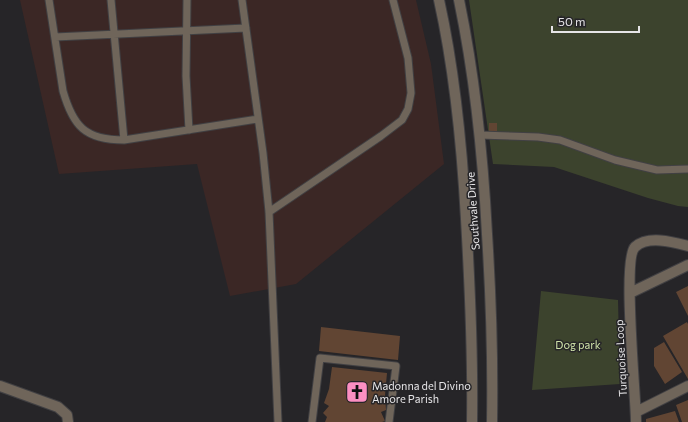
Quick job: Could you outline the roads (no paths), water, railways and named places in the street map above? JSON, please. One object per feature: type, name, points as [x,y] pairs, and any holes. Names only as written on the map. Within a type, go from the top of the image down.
[{"type":"street","name":"Southvale Drive","points":[[440,0],[452,72],[465,194],[471,311],[472,422]]},
{"type":"street","name":"Southvale Drive","points":[[459,0],[471,68],[480,135],[485,193],[492,310],[492,422]]},
{"type":"street","name":"Turquoise Loop","points":[[636,417],[630,293],[631,257],[634,247],[644,242],[657,240],[688,246]]},
{"type":"street","points":[[630,293],[688,265]]},
{"type":"street","points":[[0,386],[58,407],[67,415],[68,422]]},
{"type":"street","points":[[636,417],[688,386]]},
{"type":"lane","points":[[49,0],[63,91],[67,104],[74,120],[95,137],[107,140],[124,140],[258,119]]},
{"type":"lane","points":[[111,0],[124,140]]},
{"type":"lane","points":[[187,0],[186,76],[189,130]]},
{"type":"lane","points":[[242,0],[263,153],[269,212],[278,422]]},
{"type":"lane","points":[[269,212],[402,120],[408,109],[411,92],[408,58],[393,0]]},
{"type":"lane","points":[[55,37],[246,28]]},
{"type":"lane","points":[[480,135],[538,137],[560,140],[615,160],[657,170],[688,169]]},
{"type":"lane","points":[[312,422],[320,358],[396,366],[389,422]]},
{"type":"place","name":"Madonna del Divino Amore Parish","points":[[357,392]]},
{"type":"park label","name":"Dog park","points":[[578,345]]}]
